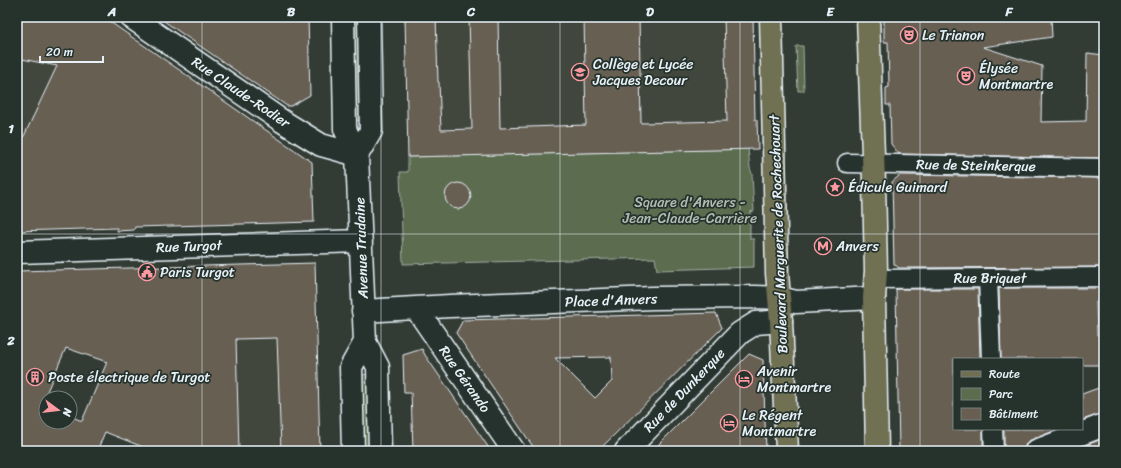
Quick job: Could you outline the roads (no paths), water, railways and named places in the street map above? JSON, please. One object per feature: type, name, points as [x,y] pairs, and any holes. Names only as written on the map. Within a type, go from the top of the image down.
[{"type":"main road","name":"Boulevard Marguerite de Rochechouart","points":[[771,17],[775,199],[787,451]]},
{"type":"main road","points":[[868,17],[874,163],[877,451]]},
{"type":"street","name":"Rue Claude-Rodier","points":[[131,17],[282,121],[321,145],[357,155]]},
{"type":"street","name":"Avenue Trudaine","points":[[343,17],[345,129],[357,155],[365,342],[378,367],[380,451]]},
{"type":"street","points":[[357,155],[371,131],[369,17]]},
{"type":"street","name":"Rue de Steinkerque","points":[[847,163],[1104,168]]},
{"type":"street","name":"Rue Turgot","points":[[17,252],[361,241]]},
{"type":"street","name":"Rue Briquet","points":[[875,288],[988,278],[1104,277]]},
{"type":"street","points":[[988,278],[991,358]]},
{"type":"street","name":"Place d'Anvers","points":[[363,311],[653,298],[779,298],[796,302],[875,288]]},
{"type":"street","points":[[736,297],[741,308],[744,330]]},
{"type":"street","name":"Rue Gérando","points":[[416,308],[514,451]]},
{"type":"street","name":"Rue de Dunkerque","points":[[626,451],[744,330],[756,323],[781,321]]},
{"type":"street","points":[[353,451],[351,367],[365,342]]},
{"type":"street","points":[[1036,451],[1104,425]]},
{"type":"street","points":[[993,430],[994,451]]},
{"type":"place","name":"Le Trianon","points":[[909,35]]},
{"type":"place","name":"Collège et Lycée Jacques Decour","points":[[580,72]]},
{"type":"place","name":"Élysée Montmartre","points":[[966,76]]},
{"type":"place","name":"Édicule Guimard","points":[[835,187]]},
{"type":"place","name":"Anvers","points":[[823,246]]},
{"type":"place","name":"Paris Turgot","points":[[147,272]]},
{"type":"place","name":"Poste électrique de Turgot","points":[[35,377]]},
{"type":"place","name":"Avenir Montmartre","points":[[744,379]]},
{"type":"place","name":"Le Régent Montmartre","points":[[729,423]]},
{"type":"park label","name":"Square d'Anvers - Jean-Claude-Carrière","points":[[690,210]]}]
